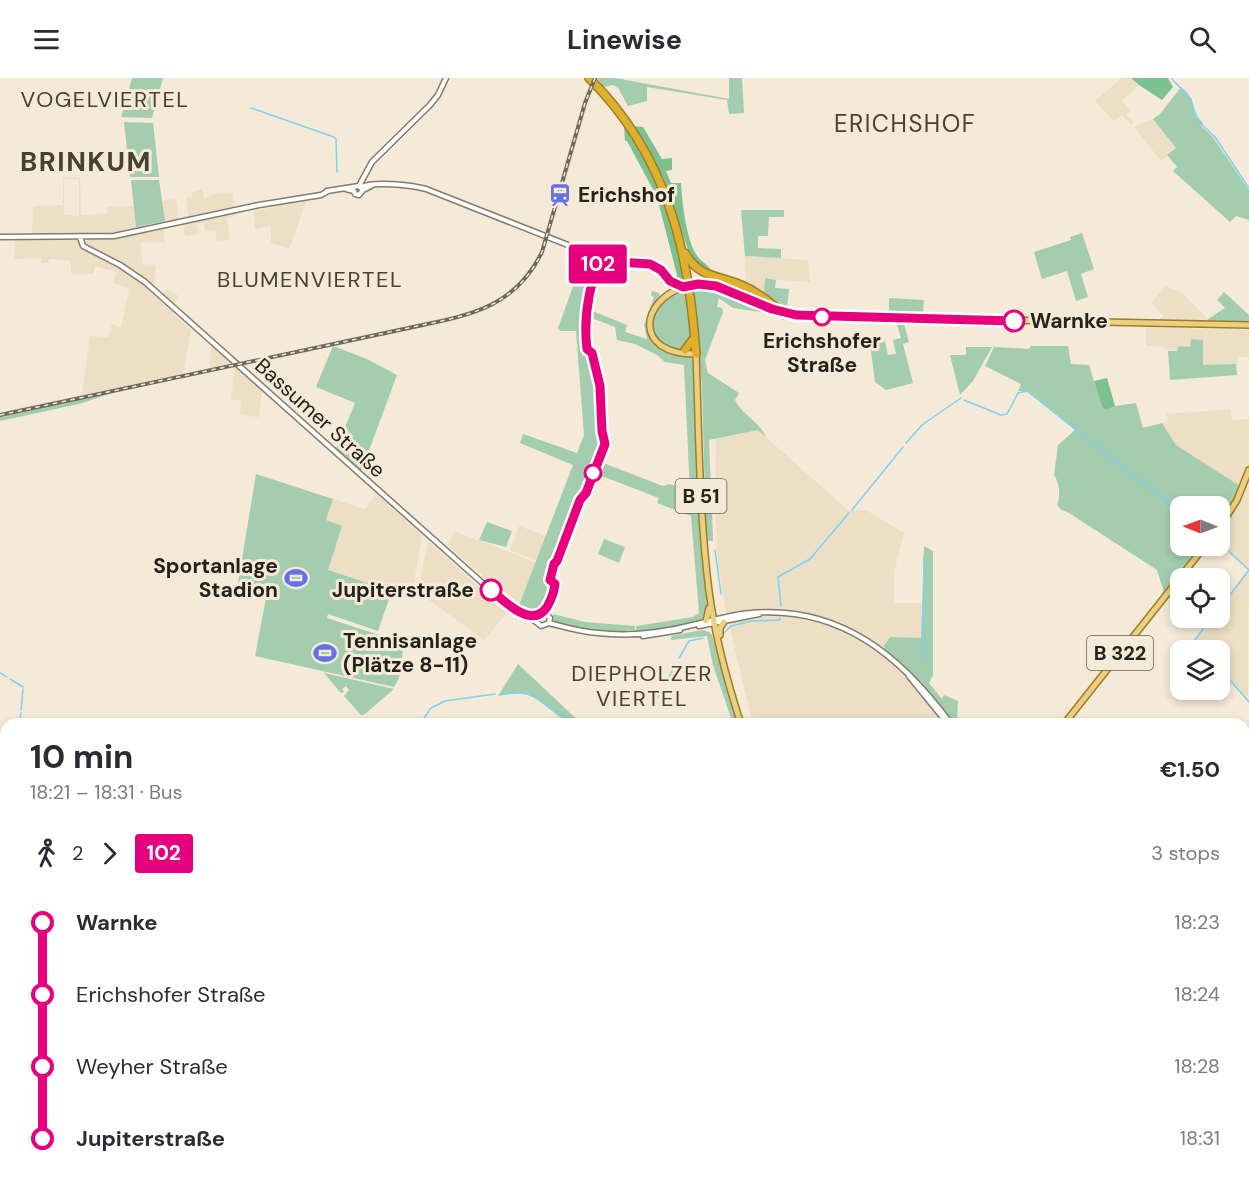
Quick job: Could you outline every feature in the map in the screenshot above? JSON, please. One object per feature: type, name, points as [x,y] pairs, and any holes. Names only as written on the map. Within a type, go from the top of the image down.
[{"type":"highway","points":[[590,78],[623,115],[647,154],[667,196],[681,246],[690,261],[697,269],[748,289],[781,311]]},
{"type":"highway","name":"B 51","points":[[681,246],[696,354]]},
{"type":"highway","points":[[683,351],[695,335]]},
{"type":"main road","points":[[696,354],[693,351],[668,350],[661,347],[651,334],[652,318],[663,298],[672,291],[693,285],[728,290],[796,315],[822,317],[1249,325]]},
{"type":"main road","name":"B 51","points":[[696,354],[703,527],[709,594],[709,613],[706,621]]},
{"type":"main road","points":[[1230,510],[1244,486],[1249,470]]},
{"type":"main road","name":"B 322","points":[[1069,718],[1197,556]]},
{"type":"main road","name":"B 51","points":[[709,594],[716,632],[739,718]]},
{"type":"main road","points":[[718,639],[724,622]]},
{"type":"street","points":[[358,188],[372,162],[427,109],[438,95],[446,78]]},
{"type":"street","points":[[0,237],[111,237],[321,195],[340,188],[375,185],[412,187],[432,191],[606,260],[654,266],[661,270],[668,279],[672,291]]},
{"type":"street","name":"Bassumer Straße","points":[[82,237],[82,245],[145,282],[507,604],[526,615],[537,618]]},
{"type":"street","points":[[668,279],[684,287]]},
{"type":"street","points":[[712,610],[722,616],[748,613],[803,615],[840,626],[877,648],[909,676],[944,718]]},
{"type":"street","points":[[549,622],[541,626],[537,618],[545,613],[549,622],[560,626],[605,634],[636,636],[700,626],[729,616]]},
{"type":"street","points":[[605,634],[646,633],[706,621],[724,622],[759,613]]},
{"type":"street","points":[[700,626],[708,627],[716,632]]},
{"type":"shaded area","points":[[592,78],[597,78],[588,100],[559,206],[537,265],[520,286],[494,306],[475,314],[402,332],[236,366],[262,391],[259,417],[240,415],[241,401],[231,399],[235,369],[233,367],[0,417],[0,412],[82,395],[90,336],[108,337],[112,324],[121,328],[129,288],[113,283],[116,272],[95,266],[94,274],[71,274],[71,261],[49,259],[49,263],[41,263],[41,258],[15,259],[14,238],[32,238],[33,206],[63,205],[63,177],[80,178],[81,215],[107,214],[107,207],[134,206],[138,234],[163,230],[165,243],[141,242],[142,264],[156,265],[154,286],[162,293],[166,289],[179,296],[174,303],[179,308],[173,314],[191,330],[183,374],[212,368],[209,363],[212,346],[232,364],[475,311],[502,298],[522,281],[539,255]],"holes":[[[64,179],[79,179],[79,216],[64,215]]]},
{"type":"shaded area","points":[[1122,78],[1131,78],[1139,85],[1122,101],[1131,110],[1126,115],[1134,123],[1131,124],[1122,115],[1114,121],[1095,101]]},
{"type":"shaded area","points":[[1153,119],[1176,148],[1161,161],[1134,127]]},
{"type":"shaded area","points":[[202,189],[204,198],[209,195],[232,192],[235,216],[227,218],[230,240],[217,241],[215,230],[205,231],[204,222],[197,224],[199,234],[185,236],[183,224],[166,227],[162,201],[176,199],[179,218],[188,216],[186,198],[192,197],[192,193]]},
{"type":"shaded area","points":[[306,201],[288,248],[271,243],[271,226],[255,229],[254,211]]},
{"type":"shaded area","points":[[745,256],[808,260],[810,282],[766,279],[764,293],[746,283]]},
{"type":"shaded area","points":[[1166,286],[1183,294],[1208,319],[1208,322],[1159,320],[1163,316],[1151,303]]},
{"type":"shaded area","points":[[1146,327],[1249,330],[1249,357],[1238,357],[1237,364],[1202,366],[1203,340],[1177,351],[1164,350],[1164,347],[1146,346]]},
{"type":"shaded area","points":[[1231,409],[1232,420],[1249,419],[1248,700],[1230,679],[1230,640],[1196,640],[1205,628],[1230,628],[1230,596],[1247,570],[1230,554],[1230,504],[1240,486],[1176,445],[1162,423],[1169,420],[1166,414]]},
{"type":"shaded area","points":[[758,430],[849,511],[866,510],[904,533],[894,572],[894,603],[922,603],[921,639],[890,637],[955,718],[752,718],[726,612],[717,558],[716,439]]},
{"type":"shaded area","points":[[375,495],[422,535],[411,600],[394,595],[386,589],[328,570],[342,526],[326,520],[333,499],[365,509]]},
{"type":"shaded area","points":[[519,526],[546,536],[537,561],[510,550]]},
{"type":"shaded area","points":[[454,531],[536,562],[520,603],[491,583],[448,545]]},
{"type":"shaded area","points":[[429,542],[507,613],[484,640],[418,592]]},
{"type":"green space","points":[[132,78],[163,78],[152,118],[121,117]]},
{"type":"green space","points":[[597,78],[615,78],[729,99],[729,78],[742,78],[744,113],[729,114],[727,100],[647,87],[647,101],[628,106],[618,88],[613,85],[604,87]]},
{"type":"green space","points":[[1131,78],[1168,78],[1173,87],[1162,100]]},
{"type":"green space","points":[[1181,87],[1192,100],[1196,114],[1203,123],[1201,126],[1212,136],[1249,190],[1249,220],[1236,216],[1230,222],[1173,171],[1177,167],[1167,155],[1176,148],[1153,119],[1160,114]]},
{"type":"green space","points":[[124,122],[153,123],[159,177],[130,177]]},
{"type":"green space","points":[[624,126],[646,160],[661,193],[673,228],[684,281],[677,281],[668,274],[676,277],[677,275],[657,197],[625,141]]},
{"type":"green space","points":[[634,126],[643,127],[662,159],[672,158],[672,170],[666,171],[671,183],[681,183],[690,239],[696,254],[712,272],[697,266],[692,261],[664,179]]},
{"type":"green space","points":[[131,180],[159,180],[165,221],[136,227]]},
{"type":"green space","points":[[741,210],[784,210],[784,217],[769,217],[768,236],[758,236],[758,248],[781,249],[781,258],[745,256]]},
{"type":"green space","points":[[1082,233],[1094,269],[1081,274],[1088,297],[1076,301],[1067,271],[1042,279],[1034,252],[1071,240],[1070,237]]},
{"type":"green space","points":[[590,259],[597,261],[586,301],[584,325],[586,342],[599,390],[602,447],[594,463],[590,463],[587,471],[592,473],[590,479],[573,513],[551,572],[549,581],[553,590],[545,608],[539,609],[534,614],[518,608],[573,465],[520,443],[523,434],[577,453],[584,435],[576,331],[560,331],[558,328],[576,278],[584,277]]},
{"type":"green space","points":[[765,278],[776,280],[775,288],[789,289],[787,308],[764,293]]},
{"type":"green space","points":[[693,288],[729,293],[788,318],[783,320],[774,314],[733,308],[719,298],[717,307],[722,308],[723,312],[705,360],[708,373],[739,393],[735,400],[738,405],[766,437],[758,430],[709,440],[713,541],[707,541],[706,535],[702,388]]},
{"type":"green space","points":[[686,290],[691,340],[684,348],[672,349],[654,337],[651,329],[652,322],[659,307],[665,301]]},
{"type":"green space","points":[[652,291],[659,293],[660,296],[649,317],[650,340],[665,353],[690,356],[693,361],[698,495],[707,611],[701,620],[695,623],[637,633],[636,626],[693,617],[699,613],[691,516],[657,503],[659,498],[599,475],[603,463],[663,486],[670,484],[690,492],[684,365],[665,362],[657,355],[635,344],[617,340],[615,327],[589,317],[590,310],[627,325],[625,332],[647,339],[644,325],[654,297],[651,295]]},
{"type":"green space","points":[[1224,292],[1249,315],[1249,323],[1208,322],[1208,319],[1225,308],[1217,300]]},
{"type":"green space","points":[[889,298],[924,300],[923,314],[889,313]]},
{"type":"green space","points":[[897,324],[904,324],[909,342],[903,344],[913,383],[886,390],[875,382],[870,344],[885,341],[888,355],[896,354],[893,340],[901,338]]},
{"type":"green space","points":[[1191,339],[1203,340],[1203,365],[1236,364],[1237,375],[1170,380],[1168,351],[1177,351],[1179,346],[1190,347]]},
{"type":"green space","points":[[333,346],[367,359],[397,375],[361,472],[336,449],[355,403],[316,387]]},
{"type":"green space","points":[[1031,346],[1068,346],[1071,364],[1089,365],[1102,407],[1106,410],[1115,406],[1136,403],[1143,428],[1162,423],[1176,445],[1240,486],[1230,506],[1230,496],[1170,496],[1170,556],[1191,556],[1182,568],[1170,568],[1170,584],[1164,592],[1157,570],[1060,509],[1057,504],[1059,489],[1054,475],[1058,445],[1075,430],[1028,391],[1018,391],[1021,384],[985,366],[994,347],[1029,349]]},
{"type":"green space","points":[[966,347],[992,347],[973,381],[960,395],[950,355],[966,355]]},
{"type":"green space","points":[[1107,378],[1115,406],[1106,410],[1102,407],[1094,381]]},
{"type":"green space","points":[[125,389],[79,404],[0,421],[0,417]]},
{"type":"green space","name":"Sportanlage Stadion","points":[[256,474],[333,499],[326,520],[342,526],[328,570],[386,589],[394,595],[389,599],[378,631],[328,614],[327,618],[404,643],[399,678],[394,687],[255,656],[266,598],[237,589]]},
{"type":"green space","points":[[487,522],[512,531],[506,547],[479,540]]},
{"type":"green space","points":[[604,539],[625,547],[619,563],[598,554]]},
{"type":"green space","points":[[924,546],[933,551],[933,675],[929,683],[942,699],[944,695],[958,701],[957,718],[947,716],[919,682],[885,650],[884,646],[890,637],[921,638]]},
{"type":"green space","points":[[553,614],[585,622],[635,626],[635,630],[627,630],[624,633],[587,630],[558,623],[554,621]]},
{"type":"green space","points":[[702,630],[712,635],[735,718],[731,718],[713,665],[707,636],[671,640],[671,636]]},
{"type":"green space","points":[[518,664],[576,718],[562,718],[531,696],[511,694],[498,696]]},
{"type":"green space","points":[[324,673],[394,689],[361,715],[344,696],[349,690],[346,686],[342,689],[344,692],[341,693]]},
{"type":"waterway","points":[[1171,78],[1191,99],[1196,119],[1215,137],[1249,188]]},
{"type":"waterway","points":[[251,108],[334,137],[336,139],[337,172]]},
{"type":"waterway","points":[[964,400],[1001,415],[1007,414],[1018,393],[1027,391],[1170,504]]},
{"type":"waterway","points":[[906,443],[922,425],[961,398]]},
{"type":"waterway","points":[[852,510],[903,447]]},
{"type":"waterway","points":[[781,606],[778,577],[810,559],[849,513]]},
{"type":"waterway","points":[[715,550],[721,594]]},
{"type":"waterway","points":[[1230,552],[1249,570],[1230,595]]},
{"type":"waterway","points":[[924,557],[924,659]]},
{"type":"waterway","points":[[723,634],[731,626],[752,621],[780,620],[780,618]]},
{"type":"waterway","points":[[1195,640],[1204,628]]},
{"type":"waterway","points":[[679,658],[689,641],[703,638]]},
{"type":"waterway","points":[[665,684],[676,664]]},
{"type":"waterway","points":[[0,673],[7,677]]},
{"type":"waterway","points":[[10,679],[23,687]]},
{"type":"waterway","points":[[1230,680],[1249,702]]},
{"type":"waterway","points":[[21,710],[23,689]]},
{"type":"waterway","points":[[656,700],[662,690]]},
{"type":"waterway","points":[[500,694],[521,692],[531,694],[566,718]]},
{"type":"waterway","points":[[424,718],[431,708],[445,701],[495,694]]},
{"type":"waterway","points":[[20,718],[21,713]]},
{"type":"railway","points":[[0,415],[446,320],[466,315],[501,299],[516,288],[530,272],[542,252],[585,103],[595,78]]},
{"type":"bus line","name":"102","points":[[491,590],[520,613],[537,616],[543,613],[554,590],[555,584],[552,584],[550,580],[552,569],[605,444],[602,431],[600,386],[592,353],[587,349],[585,326],[588,295],[600,258],[618,262],[650,264],[661,270],[670,281],[683,287],[698,284],[716,286],[772,309],[796,315],[1014,321]]},
{"type":"place","name":"Erichshof","points":[[560,195]]},
{"type":"place","name":"Erichshofer Straße","points":[[822,317]]},
{"type":"place","name":"Warnke","points":[[1014,321]]},
{"type":"place","name":"Sportanlage Stadion","points":[[296,578]]},
{"type":"place","name":"Jupiterstraße","points":[[491,590]]},
{"type":"place","name":"Tennisanlage (Plätze 8-11)","points":[[325,653]]},
{"type":"district","name":"VOGELVIERTEL","points":[[105,99]]},
{"type":"district","name":"ERICHSHOF","points":[[905,124]]},
{"type":"district","name":"BRINKUM","points":[[86,162]]},
{"type":"district","name":"BLUMENVIERTEL","points":[[310,279]]},
{"type":"district","name":"DIEPHOLZER VIERTEL","points":[[642,686]]}]
